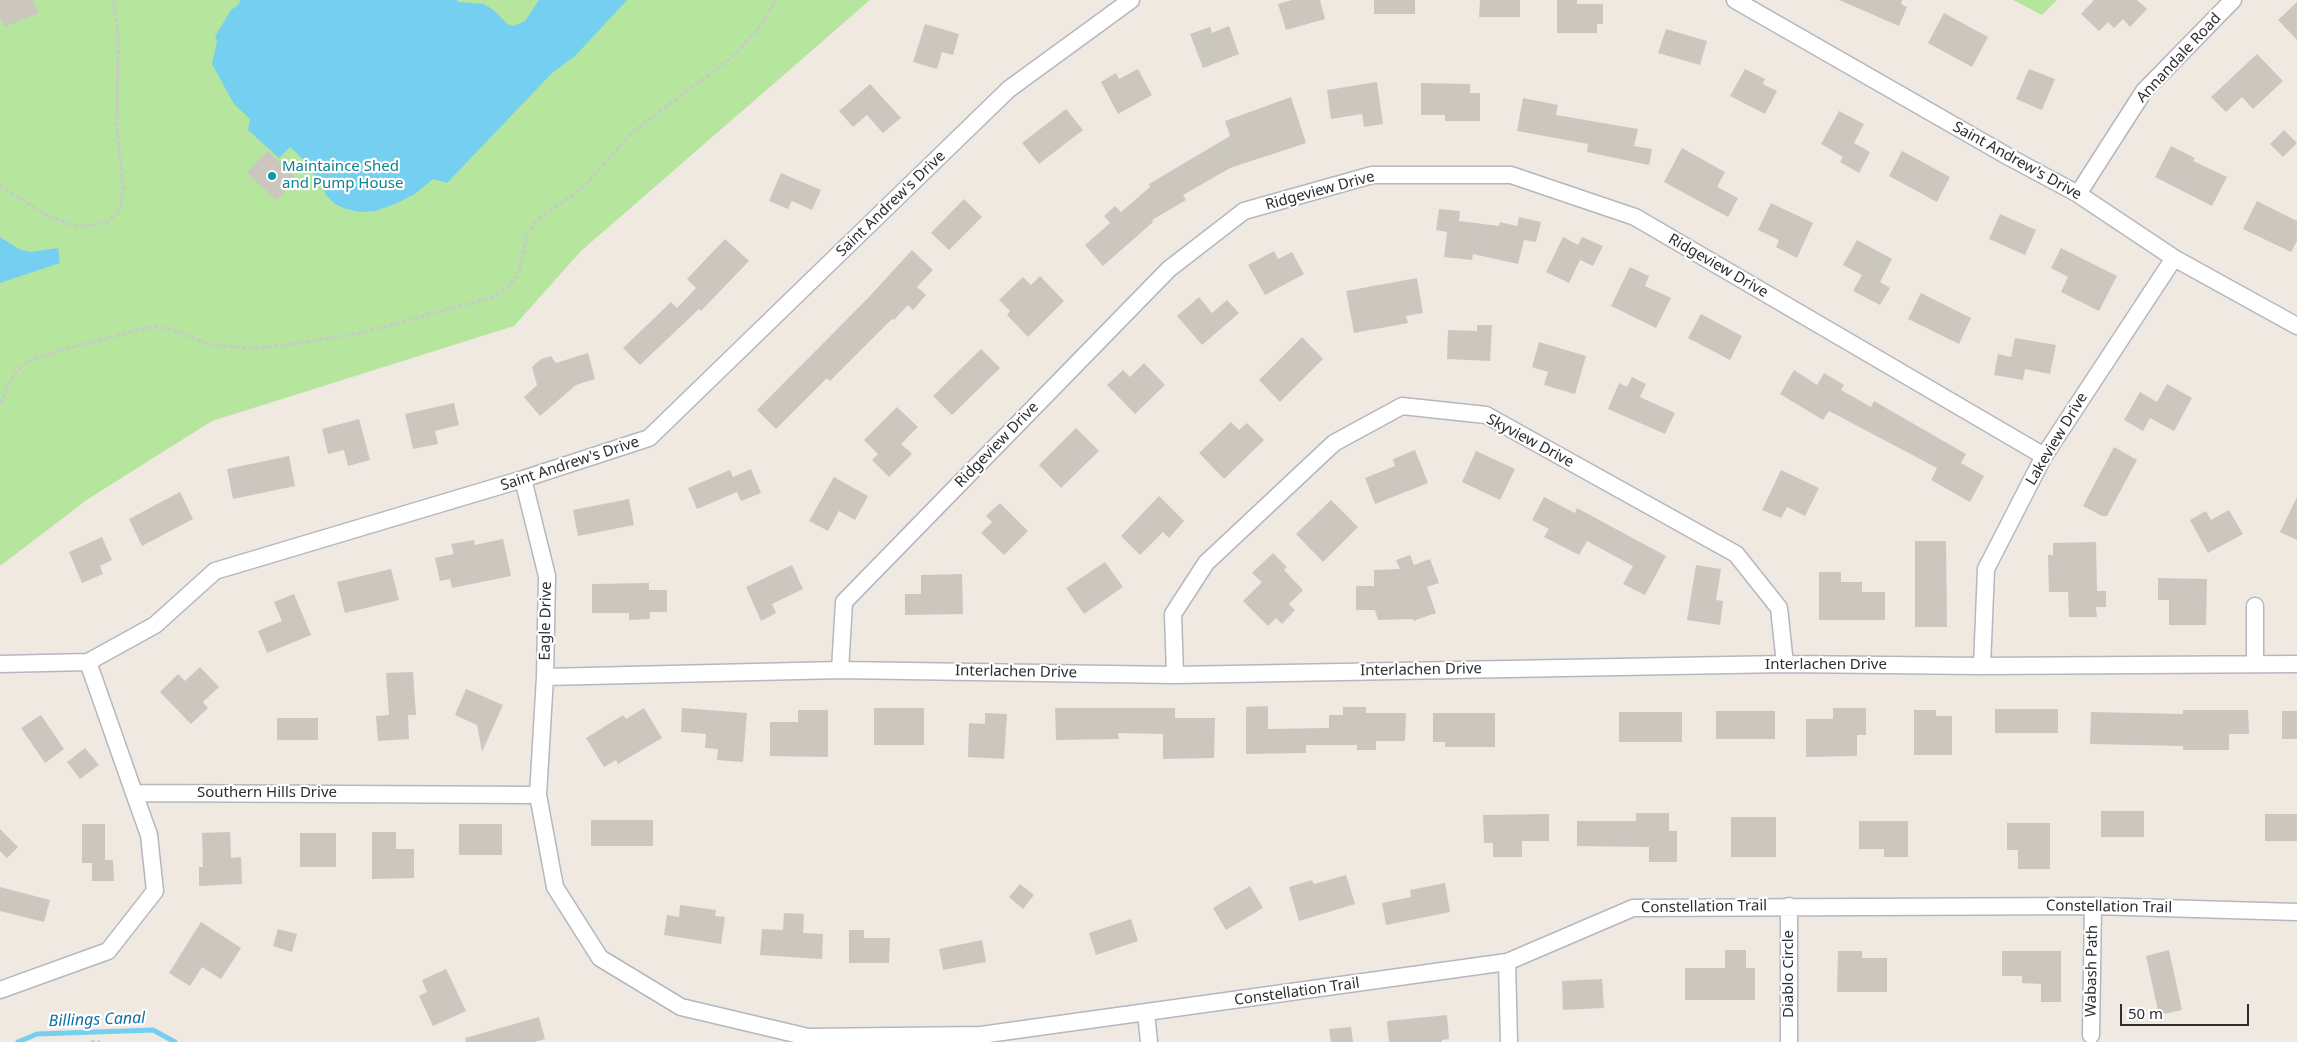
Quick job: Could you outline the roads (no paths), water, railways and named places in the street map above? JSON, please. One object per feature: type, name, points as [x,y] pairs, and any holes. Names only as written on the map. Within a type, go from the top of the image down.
[{"type":"street","name":"Saint Andrew's Drive","points":[[0,664],[88,662],[155,625],[215,571],[523,479],[649,438],[1009,89],[1131,0]]},
{"type":"street","name":"Saint Andrew's Drive","points":[[1735,0],[2009,158],[2078,194],[2174,258],[2297,326]]},
{"type":"street","name":"Annandale Road","points":[[2078,194],[2144,91],[2233,0]]},
{"type":"street","name":"Ridgeview Drive","points":[[840,670],[844,602],[1169,269],[1244,211],[1372,175],[1511,175],[1635,218],[2044,456]]},
{"type":"street","name":"Lakeview Drive","points":[[1982,666],[1986,569],[2044,456],[2174,258]]},
{"type":"street","name":"Skyview Drive","points":[[1176,674],[1174,614],[1206,563],[1334,443],[1402,406],[1486,415],[1736,554],[1778,608],[1785,664]]},
{"type":"street","name":"Eagle Drive","points":[[523,479],[547,576],[545,676]]},
{"type":"street","points":[[2255,606],[2255,664]]},
{"type":"street","points":[[0,990],[108,951],[155,891],[149,835],[88,662]]},
{"type":"street","name":"Interlachen Drive","points":[[545,676],[840,670],[1176,674],[1785,664],[1982,666],[2297,664]]},
{"type":"street","name":"Constellation Trail","points":[[545,676],[538,794],[555,887],[600,958],[681,1007],[808,1037],[981,1035],[1146,1014],[1507,962],[1633,908],[2093,906],[2297,912]]},
{"type":"street","name":"Southern Hills Drive","points":[[134,792],[538,794]]},
{"type":"street","name":"Diablo Circle","points":[[1789,906],[1789,1042]]},
{"type":"street","name":"Wabash Path","points":[[2091,1035],[2093,906]]},
{"type":"street","points":[[1507,962],[1509,1042]]},
{"type":"street","points":[[1146,1014],[1149,1042]]},
{"type":"water","points":[[241,0],[457,0],[458,2],[484,4],[495,11],[507,24],[514,26],[525,21],[539,0],[627,0],[575,56],[552,73],[447,183],[433,179],[415,194],[395,204],[375,211],[360,212],[335,204],[326,195],[308,164],[290,147],[279,158],[248,130],[250,119],[234,104],[212,64],[217,42],[215,37],[231,10]]},
{"type":"water","points":[[0,237],[19,249],[30,252],[58,248],[60,263],[0,283]]},
{"type":"waterway","name":"Billings Canal","points":[[18,1042],[37,1034],[153,1030],[175,1042]]},
{"type":"place","name":"Maintaince Shed and Pump House","points":[[272,176]]}]
